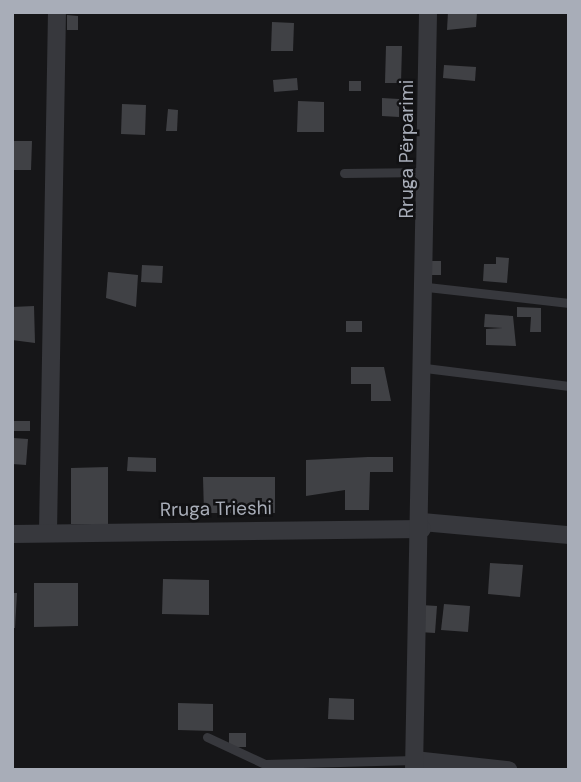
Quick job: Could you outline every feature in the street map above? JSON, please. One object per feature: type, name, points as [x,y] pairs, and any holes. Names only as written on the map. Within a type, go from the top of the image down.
[{"type":"street","points":[[47,532],[57,12]]},
{"type":"street","name":"Rruga Përparimi","points":[[414,765],[427,287],[428,12]]},
{"type":"street","points":[[422,525],[569,535]]},
{"type":"street","name":"Rruga Trieshi","points":[[12,534],[422,525]]},
{"type":"street","points":[[414,765],[508,770]]},
{"type":"lane","points":[[344,173],[429,172]]},
{"type":"lane","points":[[427,287],[569,303]]},
{"type":"lane","points":[[425,368],[569,386]]},
{"type":"lane","points":[[207,737],[265,764],[414,765]]},
{"type":"building","points":[[448,12],[477,12],[476,27],[447,30]]},
{"type":"building","points":[[67,15],[78,16],[78,30],[67,30]]},
{"type":"building","points":[[272,22],[294,23],[293,51],[271,51]]},
{"type":"building","points":[[386,46],[402,46],[401,83],[385,83]]},
{"type":"building","points":[[444,65],[476,67],[475,81],[443,78]]},
{"type":"building","points":[[297,78],[298,90],[274,92],[273,80]]},
{"type":"building","points":[[349,81],[361,81],[361,91],[349,91]]},
{"type":"building","points":[[382,98],[399,99],[399,117],[382,116]]},
{"type":"building","points":[[298,101],[324,102],[324,132],[297,132]]},
{"type":"building","points":[[122,104],[146,105],[145,135],[121,134]]},
{"type":"building","points":[[168,109],[178,110],[177,131],[166,131]]},
{"type":"building","points":[[12,141],[32,141],[31,170],[12,170]]},
{"type":"building","points":[[496,257],[509,258],[507,283],[483,281],[484,264],[496,264]]},
{"type":"building","points":[[429,261],[441,261],[441,275],[429,275]]},
{"type":"building","points":[[142,265],[163,266],[162,283],[141,282]]},
{"type":"building","points":[[108,272],[138,275],[136,307],[106,298]]},
{"type":"building","points":[[34,306],[35,343],[12,340],[12,307]]},
{"type":"building","points":[[517,307],[541,308],[541,332],[530,332],[531,317],[517,317]]},
{"type":"building","points":[[485,314],[513,316],[516,346],[486,345],[486,329],[503,328],[484,327]]},
{"type":"building","points":[[346,321],[362,321],[362,332],[346,332]]},
{"type":"building","points":[[351,367],[384,367],[391,401],[371,401],[371,384],[351,384]]},
{"type":"building","points":[[12,421],[30,421],[30,431],[12,431]]},
{"type":"building","points":[[13,438],[28,439],[26,465],[12,464]]},
{"type":"building","points":[[128,457],[156,458],[156,472],[127,471]]},
{"type":"building","points":[[393,457],[393,472],[370,472],[369,510],[345,510],[345,490],[306,496],[306,460]]},
{"type":"building","points":[[108,467],[108,524],[71,524],[71,468]]},
{"type":"building","points":[[203,477],[275,477],[275,513],[204,513]]},
{"type":"building","points":[[490,563],[523,565],[520,597],[488,594]]},
{"type":"building","points":[[163,579],[209,580],[209,615],[162,614]]},
{"type":"building","points":[[34,583],[78,583],[78,626],[34,627]]},
{"type":"building","points":[[12,593],[17,593],[15,628],[12,628]]},
{"type":"building","points":[[444,604],[470,606],[468,632],[441,630]]},
{"type":"building","points":[[421,605],[437,606],[435,633],[419,632]]},
{"type":"building","points":[[329,698],[354,699],[354,720],[328,719]]},
{"type":"building","points":[[178,703],[213,704],[213,731],[178,730]]},
{"type":"building","points":[[229,733],[246,733],[246,747],[229,747]]}]
